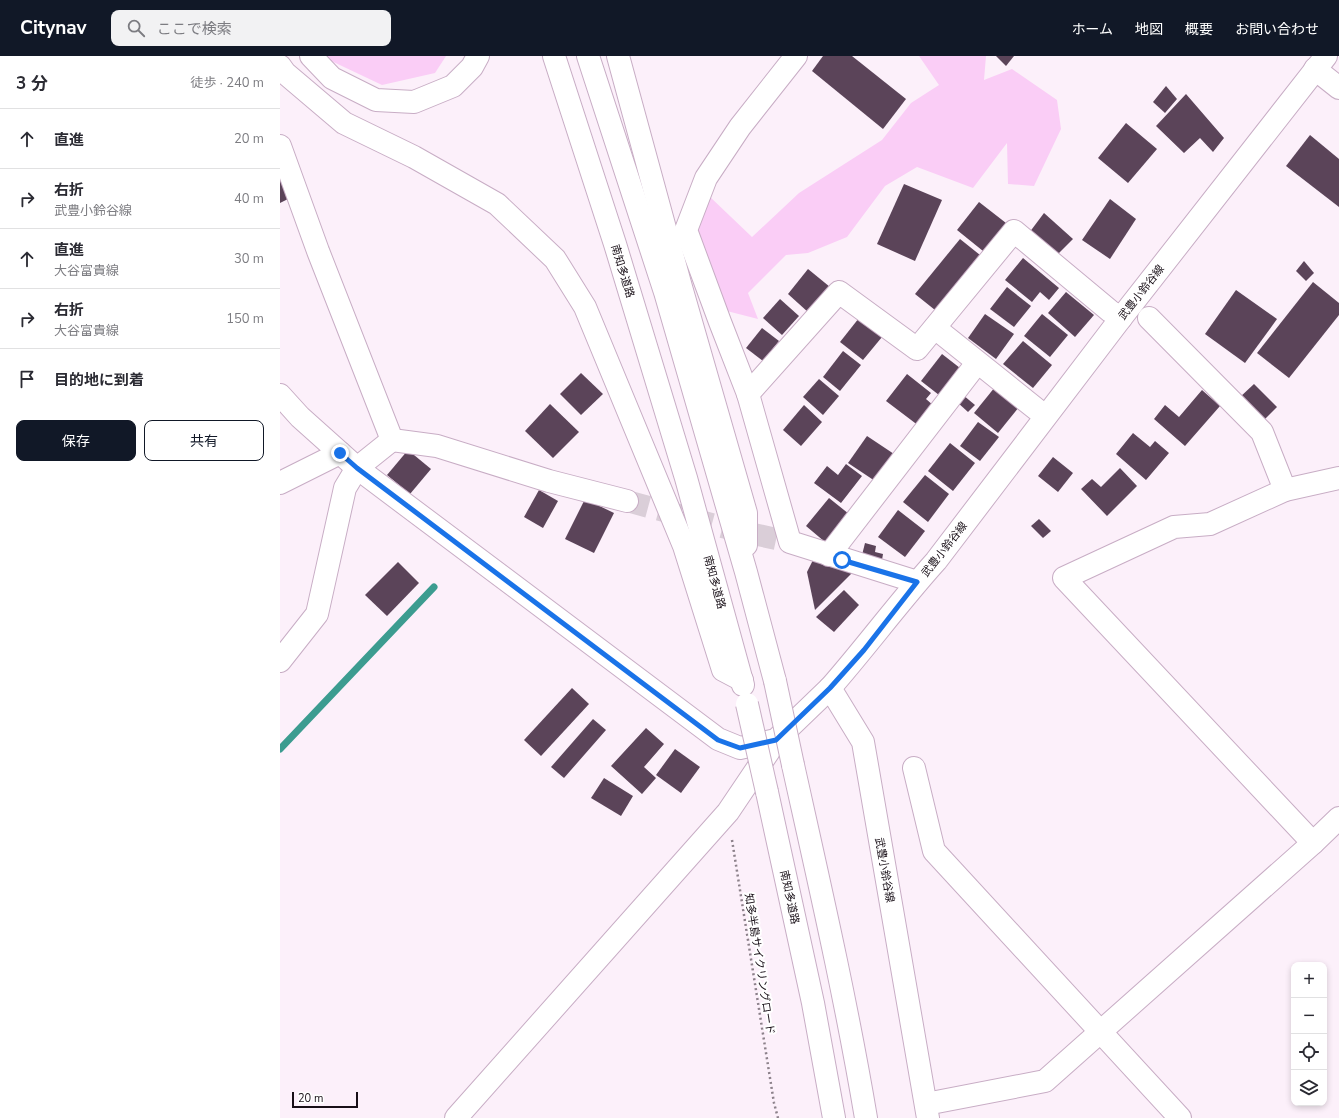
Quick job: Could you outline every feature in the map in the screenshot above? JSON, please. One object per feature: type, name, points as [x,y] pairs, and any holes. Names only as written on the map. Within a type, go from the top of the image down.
[{"type":"main road","points":[[311,56],[332,78],[376,100],[414,102],[453,86],[472,67],[478,56]]},
{"type":"main road","name":"南知多道路","points":[[554,56],[615,244],[686,478],[742,680],[813,1003],[834,1118]]},
{"type":"main road","points":[[588,56],[665,292],[746,572],[775,681],[849,1026],[866,1118]]},
{"type":"main road","points":[[618,56],[681,287],[746,513],[746,572]]},
{"type":"main road","points":[[796,56],[740,126],[706,178],[686,230],[748,394],[790,542],[917,582]]},
{"type":"main road","points":[[1318,61],[1339,88]]},
{"type":"main road","name":"武豊小鈴谷線","points":[[927,1111],[863,742],[830,688],[864,650],[917,582],[936,561],[1045,416],[1318,61]]},
{"type":"main road","points":[[280,66],[285,73],[344,123],[414,157],[498,204],[555,259],[585,307],[684,546],[723,670],[742,680]]},
{"type":"main road","points":[[280,146],[318,251],[392,440]]},
{"type":"main road","points":[[748,394],[839,292],[917,349],[1014,231],[1110,311],[1121,318]]},
{"type":"main road","points":[[1149,318],[1262,432],[1285,490]]},
{"type":"main road","points":[[934,328],[1045,416]]},
{"type":"main road","points":[[829,555],[977,363]]},
{"type":"main road","points":[[280,395],[300,417],[357,468],[718,740],[740,748],[776,740]]},
{"type":"main road","points":[[280,661],[317,614],[345,488],[357,468],[392,440],[437,446],[549,481],[627,501]]},
{"type":"main road","points":[[280,483],[340,453]]},
{"type":"main road","points":[[1313,843],[1064,578],[1174,528],[1210,524],[1285,490],[1339,478]]},
{"type":"main road","points":[[456,1118],[728,812],[776,740],[830,688]]},
{"type":"main road","points":[[914,768],[934,851],[1180,1118]]},
{"type":"main road","points":[[927,1111],[1045,1081],[1102,1032],[1339,818]]},
{"type":"path","name":"知多半島サイクリングロード","points":[[728,812],[774,1103],[778,1118]]},
{"type":"shaded area","points":[[324,56],[446,56],[435,73],[382,85],[325,58]]},
{"type":"shaded area","points":[[919,56],[986,56],[984,80],[1012,69],[1057,100],[1061,129],[1034,186],[1008,184],[1007,143],[973,188],[917,167],[885,186],[847,237],[808,253],[786,255],[748,293],[758,319],[723,310],[694,231],[708,195],[752,237],[799,193],[882,140],[911,103],[939,85]]},
{"type":"building","points":[[823,56],[852,56],[906,99],[883,129],[812,71]]},
{"type":"building","points":[[996,56],[1014,56],[1006,66]]},
{"type":"building","points":[[1166,86],[1177,99],[1165,113],[1153,102]]},
{"type":"building","points":[[1186,94],[1224,138],[1213,152],[1200,138],[1184,153],[1156,126]]},
{"type":"building","points":[[1126,123],[1157,149],[1128,183],[1098,158]]},
{"type":"building","points":[[1310,135],[1339,159],[1339,207],[1286,166]]},
{"type":"building","points":[[280,177],[290,198],[280,203]]},
{"type":"building","points":[[904,184],[942,200],[915,261],[877,244]]},
{"type":"building","points":[[1110,199],[1136,219],[1110,259],[1082,240]]},
{"type":"building","points":[[979,202],[1006,223],[983,251],[957,230]]},
{"type":"building","points":[[1044,213],[1073,239],[1055,257],[1029,233]]},
{"type":"building","points":[[960,239],[980,255],[935,310],[915,294]]},
{"type":"building","points":[[1023,258],[1059,288],[1049,300],[1040,292],[1032,302],[1005,280]]},
{"type":"building","points":[[1304,261],[1314,273],[1306,281],[1296,271]]},
{"type":"building","points":[[808,269],[830,287],[809,313],[788,294]]},
{"type":"building","points":[[1313,282],[1339,303],[1339,315],[1289,378],[1257,353]]},
{"type":"building","points":[[1007,287],[1031,306],[1014,327],[990,309]]},
{"type":"building","points":[[1236,290],[1277,319],[1245,363],[1205,334]]},
{"type":"building","points":[[1066,292],[1094,315],[1075,337],[1048,313]]},
{"type":"building","points":[[780,299],[799,316],[782,335],[763,318]]},
{"type":"building","points":[[985,314],[1014,334],[996,359],[968,338]]},
{"type":"building","points":[[1042,314],[1068,335],[1050,357],[1024,336]]},
{"type":"building","points":[[859,318],[882,337],[863,360],[840,342]]},
{"type":"building","points":[[762,328],[779,341],[763,361],[746,348]]},
{"type":"building","points":[[1023,341],[1052,365],[1033,388],[1003,364]]},
{"type":"building","points":[[843,351],[861,365],[840,391],[823,377]]},
{"type":"building","points":[[942,354],[960,368],[939,395],[921,381]]},
{"type":"building","points":[[581,373],[603,394],[581,415],[560,394]]},
{"type":"building","points":[[907,374],[931,393],[926,399],[934,406],[919,426],[886,401]]},
{"type":"building","points":[[819,379],[839,396],[823,415],[803,397]]},
{"type":"building","points":[[1254,384],[1277,407],[1262,422],[1239,398]]},
{"type":"building","points":[[995,387],[1019,407],[998,433],[974,413]]},
{"type":"building","points":[[1202,390],[1220,406],[1185,446],[1154,419],[1165,405],[1179,417]]},
{"type":"building","points":[[963,395],[975,405],[968,412],[957,402]]},
{"type":"building","points":[[550,404],[579,432],[553,458],[525,431]]},
{"type":"building","points":[[804,405],[822,422],[801,446],[783,430]]},
{"type":"building","points":[[978,422],[999,437],[980,461],[960,446]]},
{"type":"building","points":[[1133,433],[1150,447],[1155,441],[1169,453],[1146,480],[1116,454]]},
{"type":"building","points":[[867,436],[894,454],[875,481],[848,463]]},
{"type":"building","points":[[950,443],[975,463],[953,491],[928,471]]},
{"type":"building","points":[[408,450],[431,469],[410,494],[387,475]]},
{"type":"building","points":[[1053,457],[1073,473],[1058,492],[1038,476]]},
{"type":"building","points":[[846,464],[862,476],[841,503],[814,483],[827,466],[838,475]]},
{"type":"building","points":[[1120,468],[1137,486],[1107,516],[1081,489],[1092,479],[1101,487]]},
{"type":"building","points":[[925,475],[949,494],[928,522],[903,502]]},
{"type":"building","points":[[539,490],[558,501],[543,528],[524,517]]},
{"type":"building","points":[[829,498],[849,514],[825,542],[806,526]]},
{"type":"building","points":[[585,499],[614,513],[594,553],[565,539]]},
{"type":"building","points":[[898,510],[925,531],[905,557],[878,537]]},
{"type":"building","points":[[1039,519],[1051,531],[1043,538],[1031,526]]},
{"type":"building","points":[[865,543],[876,546],[875,552],[883,554],[882,560],[862,555]]},
{"type":"building","points":[[813,560],[853,572],[815,610],[807,572]]},
{"type":"building","points":[[398,562],[419,583],[387,616],[365,595]]},
{"type":"building","points":[[844,590],[859,605],[834,632],[816,617]]},
{"type":"building","points":[[572,688],[589,704],[541,756],[524,740]]},
{"type":"building","points":[[593,719],[606,730],[564,778],[551,767]]},
{"type":"building","points":[[646,728],[664,744],[644,767],[656,778],[642,794],[611,766]]},
{"type":"building","points":[[675,749],[700,767],[681,793],[656,775]]},
{"type":"building","points":[[604,778],[633,796],[621,816],[591,798]]},
{"type":"waterway","points":[[280,749],[434,587]]},
{"type":"tunnel","points":[[627,501],[726,528],[790,542]]},
{"type":"route","points":[[340,453],[357,468],[718,740],[740,748],[776,740],[830,688],[864,650],[917,582],[842,560]]}]
